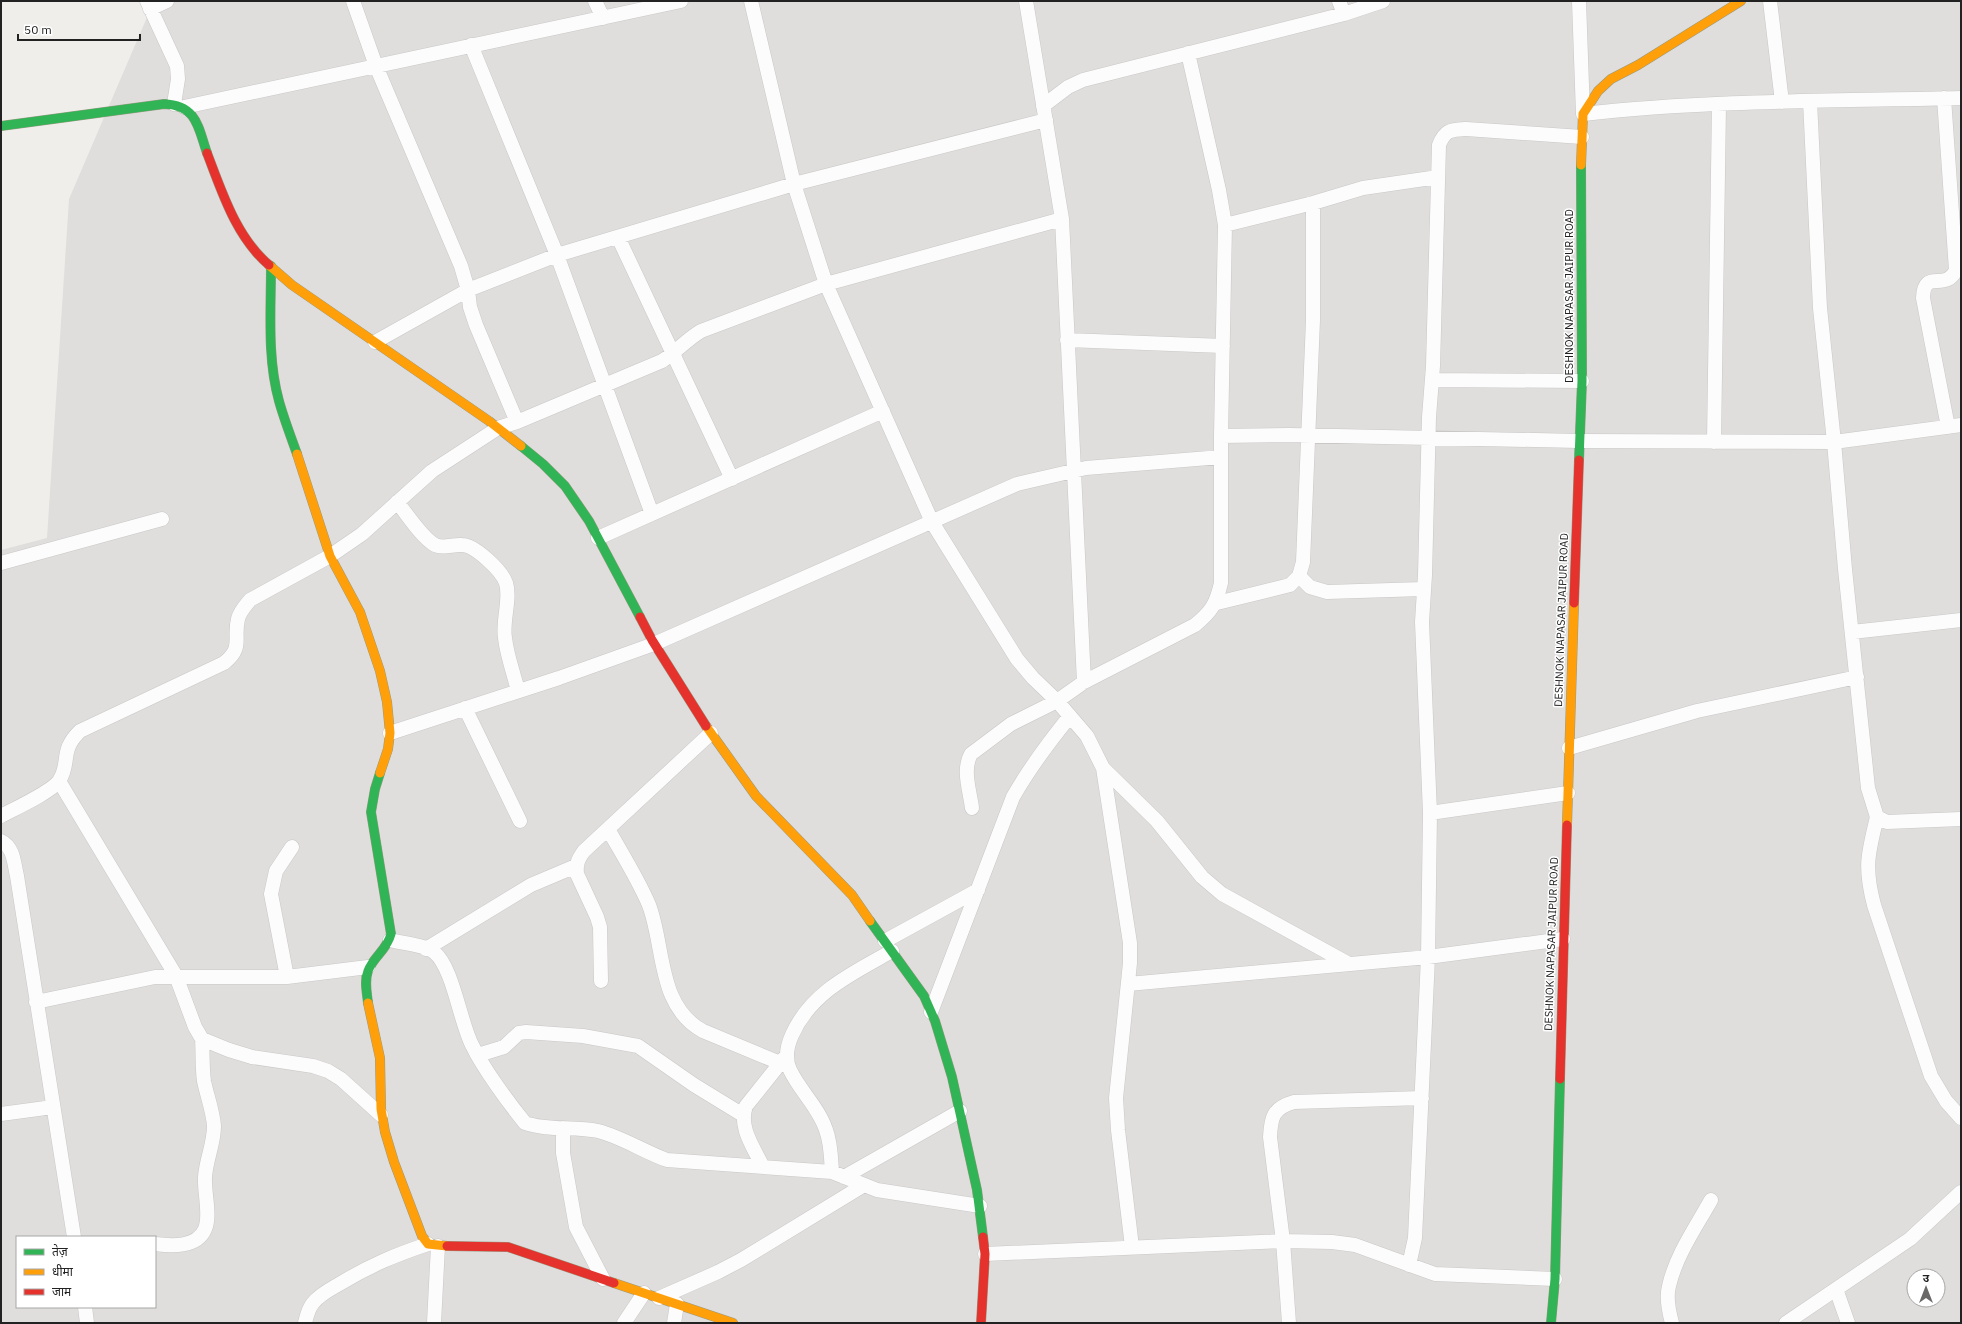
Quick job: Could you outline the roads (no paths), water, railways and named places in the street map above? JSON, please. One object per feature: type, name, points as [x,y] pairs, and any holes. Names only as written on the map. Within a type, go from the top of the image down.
[{"type":"street","points":[[167,1],[149,5],[177,66],[179,106]]},
{"type":"street","points":[[353,1],[376,66],[461,266],[468,290],[470,307],[476,325],[517,422]]},
{"type":"street","points":[[596,1],[603,18]]},
{"type":"street","points":[[1,126],[179,106],[681,1]]},
{"type":"street","points":[[751,1],[794,184],[826,284],[932,522],[1017,658],[1033,678],[1057,701],[1087,736],[1103,768],[1130,943],[1128,984],[1116,1098],[1118,1130],[1132,1247]]},
{"type":"street","points":[[1026,1],[1062,219],[1084,682]]},
{"type":"street","points":[[1043,106],[1068,87],[1083,80],[1188,53],[1341,8],[1383,1]]},
{"type":"street","points":[[1578,1],[1583,114]]},
{"type":"street","points":[[1583,114],[1598,91],[1611,79],[1638,65],[1741,1]]},
{"type":"street","points":[[1770,1],[1782,102]]},
{"type":"street","points":[[471,45],[557,255],[652,514]]},
{"type":"street","points":[[972,808],[966,770],[967,762],[971,754],[997,732],[1057,701],[1084,682],[1195,625],[1208,615],[1216,603],[1221,583],[1221,436],[1225,225],[1219,190],[1188,53]]},
{"type":"street","points":[[1221,436],[1309,436],[1579,441],[1834,442],[1954,426],[1923,298],[1923,288],[1928,283],[1934,281],[1946,281],[1953,277],[1956,270],[1944,98]]},
{"type":"street","points":[[1583,114],[1632,109],[1782,102],[1961,98]]},
{"type":"street","points":[[1810,101],[1820,308],[1868,788],[1877,817],[1867,856],[1868,882],[1874,905],[1931,1076],[1946,1101],[1961,1118]]},
{"type":"street","points":[[1714,442],[1719,105]]},
{"type":"street","points":[[179,106],[193,115],[229,208],[240,228],[253,248],[271,266],[292,285],[498,428],[543,464],[565,486],[589,521],[654,644],[711,733],[756,796],[852,895],[924,996],[931,1012],[952,1077],[972,1159],[980,1206],[984,1254],[981,1323]]},
{"type":"street","name":"DESHNOK NAPASAR JAIPUR ROAD","points":[[1551,1323],[1555,1279],[1562,939],[1582,381],[1583,114]]},
{"type":"street","points":[[375,342],[468,290],[557,255],[794,184],[1046,120]]},
{"type":"street","points":[[1409,1265],[1415,1238],[1428,957],[1430,813],[1422,622],[1432,380],[1439,145],[1443,135],[1451,129],[1582,137]]},
{"type":"street","points":[[1225,225],[1313,203],[1363,188],[1438,177]]},
{"type":"street","points":[[1216,603],[1290,584],[1299,576],[1303,562],[1313,320],[1313,203]]},
{"type":"street","points":[[1,816],[50,789],[59,781],[67,748],[72,739],[80,731],[224,663],[233,656],[237,647],[237,621],[241,610],[250,600],[330,556],[362,534],[432,471],[498,428],[517,422],[662,361],[674,353],[687,340],[701,331],[826,284],[1062,219]]},
{"type":"street","points":[[618,237],[674,353],[732,479]]},
{"type":"street","points":[[36,1002],[155,977],[287,977],[368,967],[384,952],[390,940],[390,926],[371,812],[374,789],[388,749],[390,733],[387,702],[380,671],[360,612],[330,556],[279,401],[273,375],[271,348],[271,266]]},
{"type":"street","points":[[1067,340],[1223,346]]},
{"type":"street","points":[[1432,380],[1582,381]]},
{"type":"street","points":[[598,538],[883,411]]},
{"type":"street","points":[[390,733],[654,644],[1017,484],[1073,470],[1103,466],[1221,457]]},
{"type":"street","points":[[397,502],[429,541],[436,546],[444,547],[460,544],[469,546],[476,550],[502,575],[506,584],[507,593],[504,623],[505,639],[518,691]]},
{"type":"street","points":[[1,563],[162,520]]},
{"type":"street","points":[[1299,576],[1310,587],[1327,592],[1424,589]]},
{"type":"street","points":[[1852,632],[1961,620]]},
{"type":"street","points":[[1569,748],[1704,710],[1857,677]]},
{"type":"street","points":[[466,708],[520,821]]},
{"type":"street","points":[[931,1012],[1013,797],[1039,754],[1070,716]]},
{"type":"street","points":[[601,980],[600,927],[597,916],[577,874],[576,866],[578,859],[711,733]]},
{"type":"street","points":[[1103,768],[1157,821],[1202,877],[1222,894],[1349,964]]},
{"type":"street","points":[[59,781],[176,976],[195,1027],[202,1038],[204,1079],[214,1126],[213,1143],[205,1178],[205,1230],[197,1238],[187,1244],[171,1246],[156,1244]]},
{"type":"street","points":[[1430,813],[1568,793]]},
{"type":"street","points":[[1877,817],[1887,822],[1961,819]]},
{"type":"street","points":[[608,829],[642,890],[649,906],[670,993],[684,1016],[691,1024],[703,1031],[783,1060],[819,1115],[830,1142],[838,1174]]},
{"type":"street","points":[[3,840],[13,856],[17,876],[74,1236]]},
{"type":"street","points":[[287,977],[271,894],[276,871],[292,847]]},
{"type":"street","points":[[426,948],[531,885],[576,866]]},
{"type":"street","points":[[763,1167],[744,1127],[743,1116],[746,1106],[783,1060],[798,1022],[815,1001],[842,979],[888,946],[978,890]]},
{"type":"street","points":[[1128,984],[1428,957],[1562,939]]},
{"type":"street","points":[[390,940],[426,948],[434,952],[440,960],[453,988],[467,1033],[478,1055],[525,1123],[536,1127],[584,1129],[612,1135],[648,1153],[667,1160],[838,1174],[891,1194],[980,1206]]},
{"type":"street","points":[[368,967],[366,988],[379,1050],[382,1115],[388,1141],[422,1236],[433,1245],[434,1323]]},
{"type":"street","points":[[478,1055],[504,1047],[519,1033],[526,1032],[583,1036],[628,1043],[648,1052],[694,1085],[743,1116]]},
{"type":"street","points":[[202,1038],[229,1050],[252,1057],[313,1066],[328,1071],[341,1079],[382,1115]]},
{"type":"street","points":[[1289,1323],[1283,1241],[1270,1137],[1271,1123],[1274,1114],[1282,1106],[1294,1102],[1422,1098]]},
{"type":"street","points":[[1,1114],[53,1106]]},
{"type":"street","points":[[838,1174],[960,1111]]},
{"type":"street","points":[[563,1128],[563,1153],[576,1227],[603,1279]]},
{"type":"street","points":[[659,1298],[741,1260],[864,1185]]},
{"type":"street","points":[[1786,1323],[1910,1239],[1961,1192]]},
{"type":"street","points":[[1672,1323],[1669,1312],[1668,1288],[1677,1262],[1711,1200]]},
{"type":"street","points":[[984,1254],[1283,1241],[1332,1242],[1355,1245],[1435,1274],[1555,1279]]},
{"type":"street","points":[[305,1323],[308,1311],[314,1302],[323,1294],[369,1266],[388,1257],[433,1245],[452,1248],[493,1245],[508,1247],[733,1323]]},
{"type":"street","points":[[1836,1289],[1848,1323]]},
{"type":"street","points":[[624,1323],[644,1293]]},
{"type":"street","points":[[674,1323],[676,1304]]},
{"type":"street","points":[[84,1308],[87,1323]]}]
